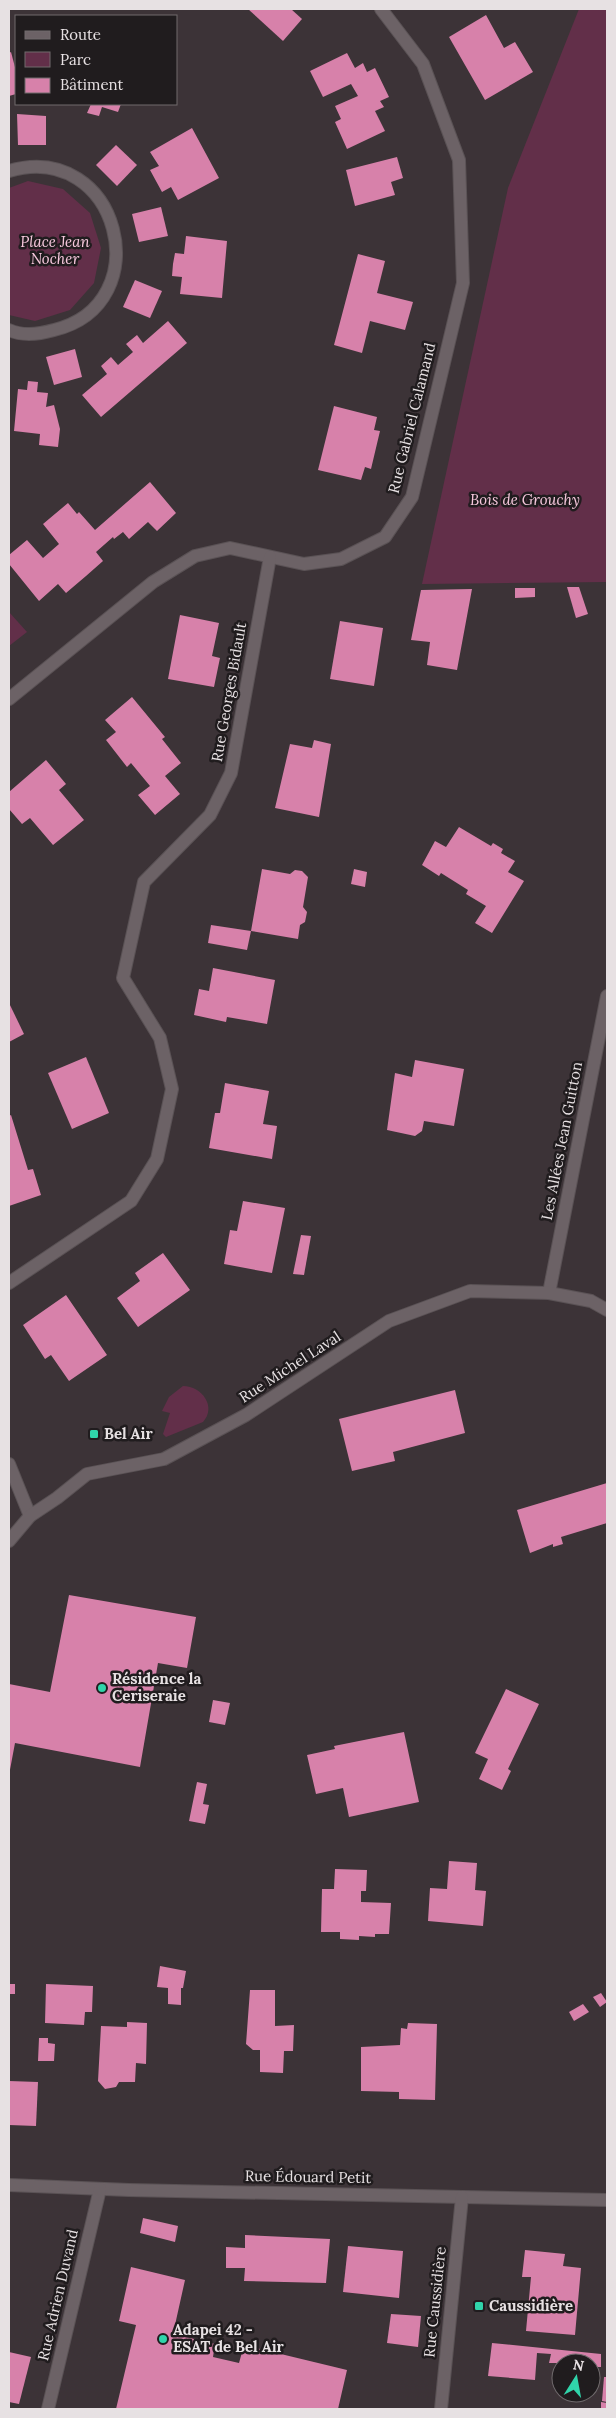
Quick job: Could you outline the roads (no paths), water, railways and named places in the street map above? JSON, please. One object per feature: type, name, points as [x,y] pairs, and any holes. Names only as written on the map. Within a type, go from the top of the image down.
[{"type":"street","name":"Rue Gabriel Calamand","points":[[9,699],[152,582],[195,556],[230,548],[304,564],[342,559],[385,537],[412,497],[463,283],[459,160],[422,64],[381,9]]},
{"type":"street","points":[[9,171],[20,168],[42,167],[64,172],[88,187],[106,209],[116,235],[116,264],[107,291],[89,313],[66,328],[39,334],[9,330]]},
{"type":"street","name":"Rue Georges Bidault","points":[[9,1283],[131,1201],[157,1159],[172,1088],[160,1038],[123,978],[144,882],[210,815],[231,773],[270,557]]},
{"type":"street","name":"Les Allées Jean Guitton","points":[[549,1293],[607,996]]},
{"type":"street","name":"Rue Michel Laval","points":[[10,1540],[30,1516],[57,1498],[87,1474],[164,1459],[246,1415],[389,1321],[470,1291],[549,1293],[591,1301],[607,1310]]},
{"type":"street","points":[[9,1464],[30,1516]]},
{"type":"street","name":"Rue Édouard Petit","points":[[9,2185],[100,2189],[607,2200]]},
{"type":"street","name":"Rue Adrien Duvand","points":[[48,2409],[100,2189]]},
{"type":"street","name":"Rue Caussidière","points":[[441,2409],[462,2197]]},
{"type":"place","name":"Bel Air","points":[[94,1434]]},
{"type":"place","name":"Résidence la Ceriseraie","points":[[102,1688]]},
{"type":"place","name":"Caussidière","points":[[479,2306]]},
{"type":"place","name":"Adapei 42 - ESAT de Bel Air","points":[[163,2339]]},
{"type":"park label","name":"Place Jean Nocher","points":[[55,250]]},
{"type":"park label","name":"Bois de Grouchy","points":[[525,500]]}]
